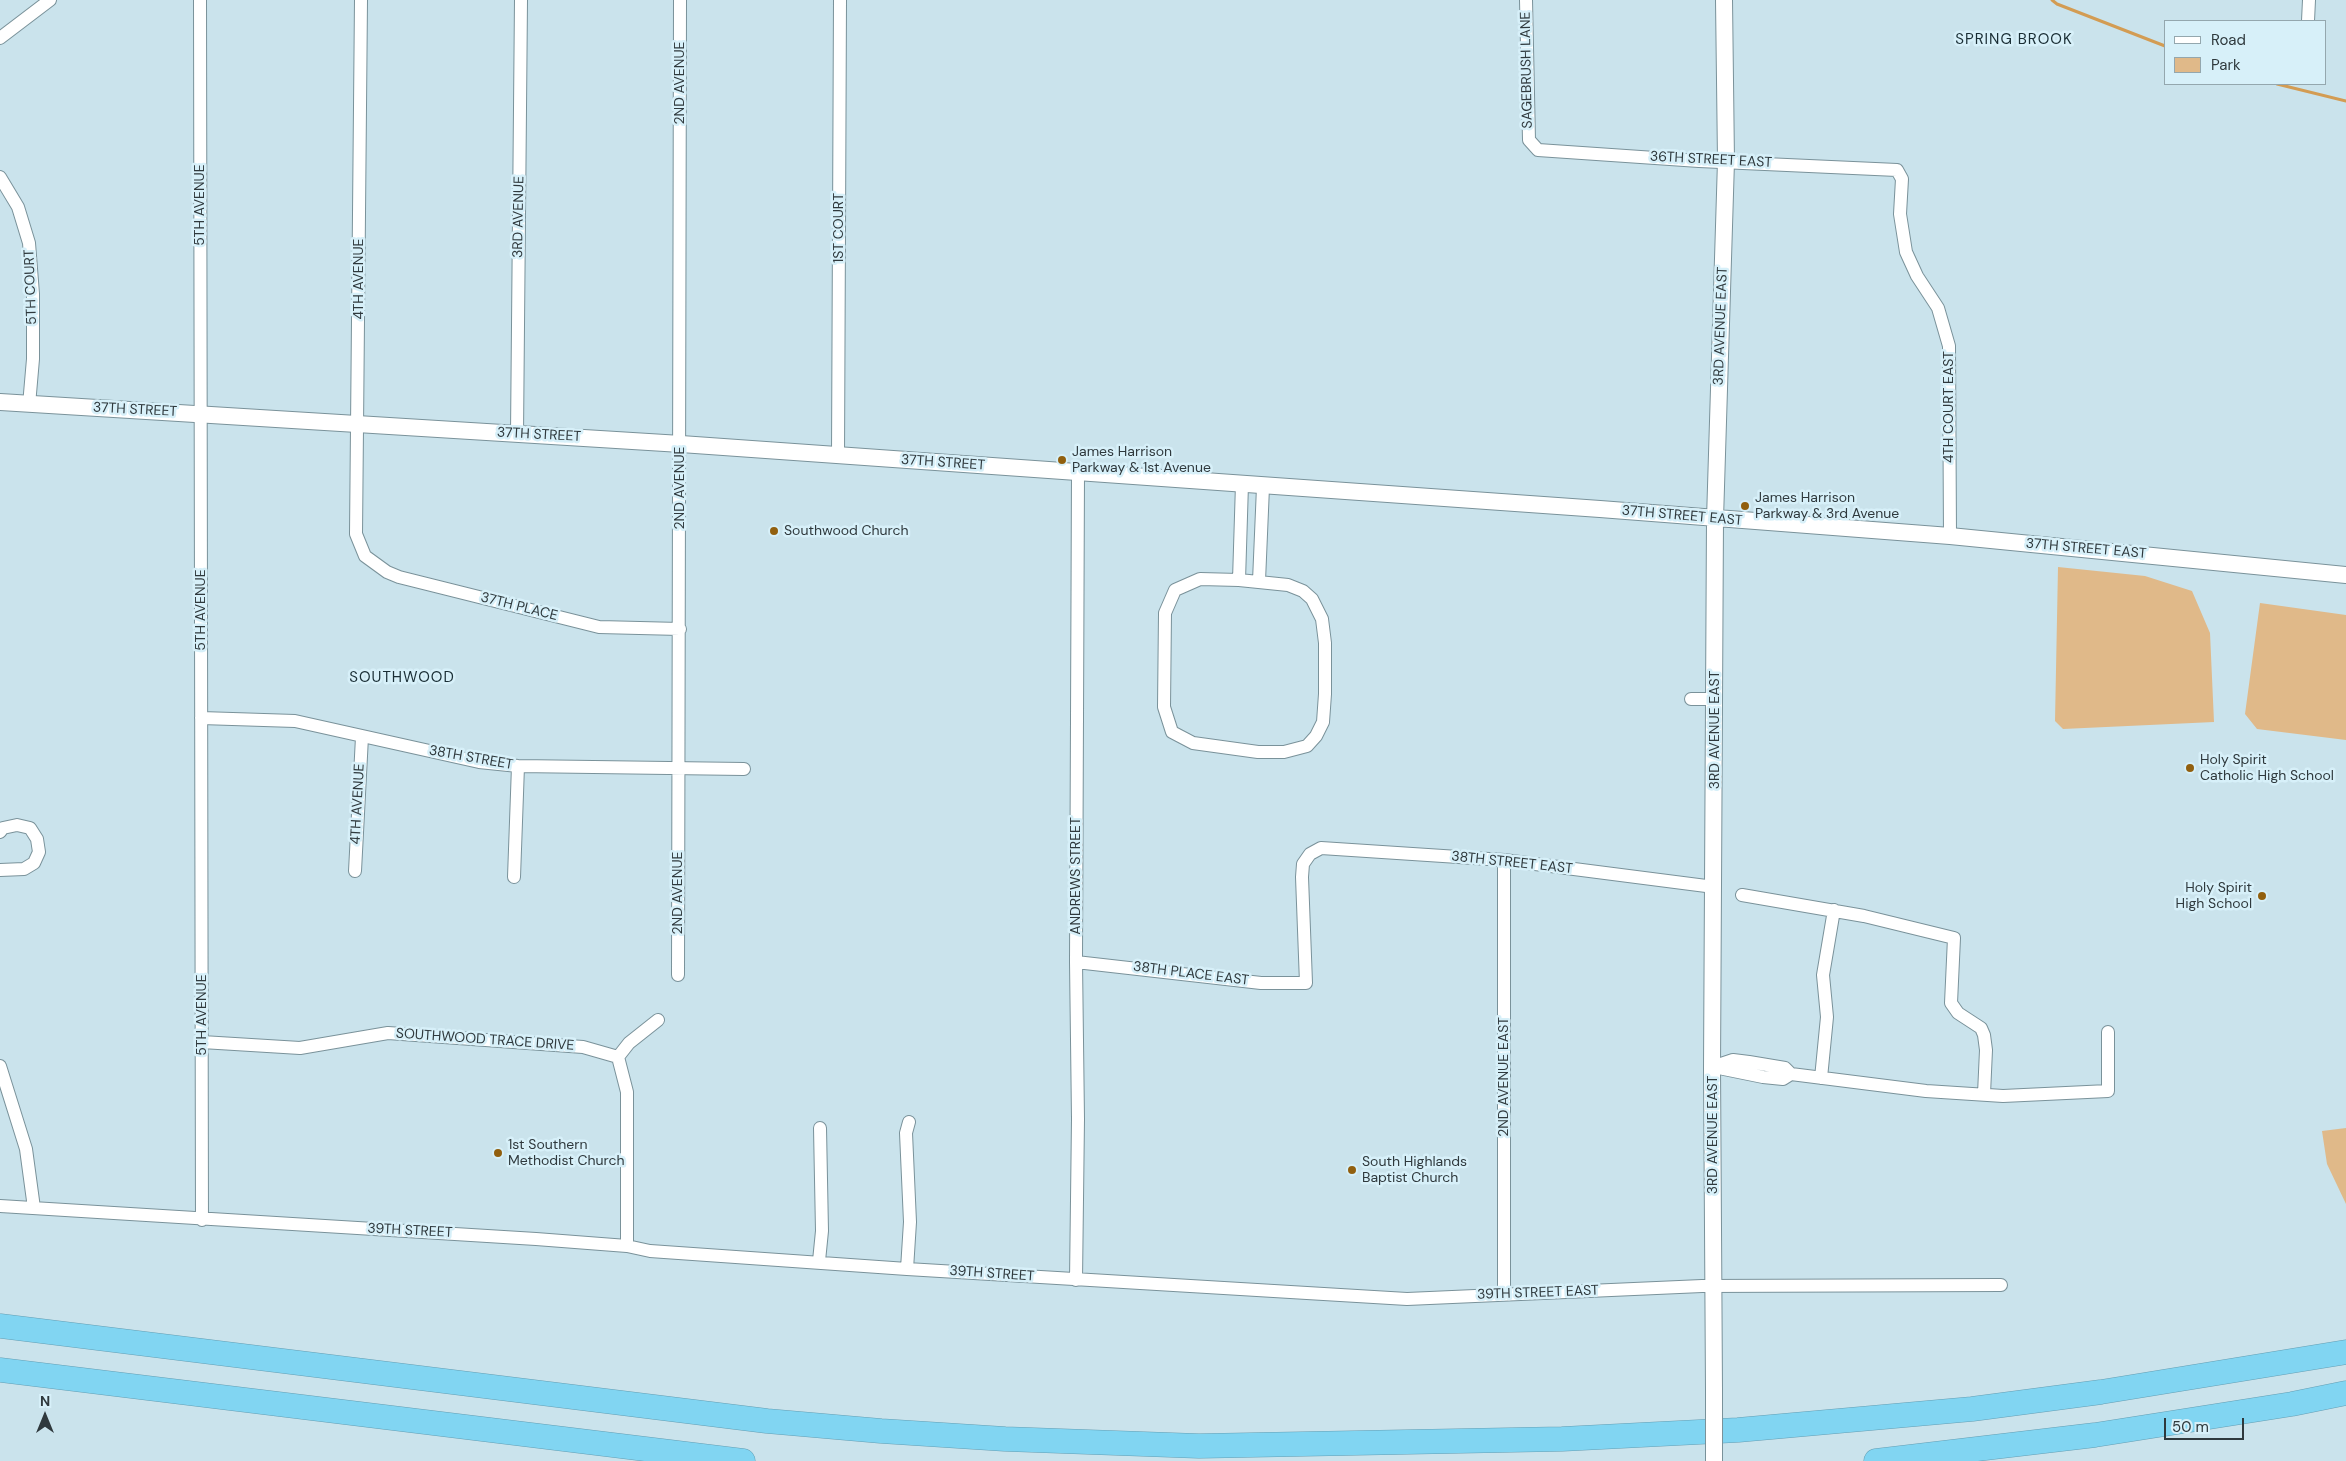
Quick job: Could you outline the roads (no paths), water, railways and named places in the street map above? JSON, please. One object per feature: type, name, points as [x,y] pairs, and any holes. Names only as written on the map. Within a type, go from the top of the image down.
[{"type":"highway","points":[[0,1326],[767,1421],[881,1431],[1133,1445],[1391,1444],[1562,1440],[1738,1430],[1972,1409],[2101,1392],[2346,1352]]},
{"type":"highway","points":[[2264,1366],[2346,1338]]},
{"type":"highway","points":[[0,1370],[743,1461]]},
{"type":"highway","points":[[1876,1461],[2095,1435],[2292,1404],[2346,1393]]},
{"type":"highway","points":[[2292,1404],[2346,1400]]},
{"type":"street","points":[[0,38],[50,0]]},
{"type":"street","name":"5TH AVENUE","points":[[200,0],[202,1220]]},
{"type":"street","name":"4TH AVENUE","points":[[362,0],[356,534],[365,556]]},
{"type":"street","name":"3RD AVENUE","points":[[517,434],[521,0]]},
{"type":"street","name":"2ND AVENUE","points":[[678,975],[681,444],[680,0]]},
{"type":"street","name":"1ST COURT","points":[[838,456],[840,0]]},
{"type":"street","name":"SAGEBRUSH LANE","points":[[1526,0],[1528,140]]},
{"type":"street","name":"3RD AVENUE EAST","points":[[1714,1461],[1712,1066],[1715,519],[1726,161],[1724,0]]},
{"type":"street","points":[[2308,20],[2309,0]]},
{"type":"street","name":"36TH STREET EAST","points":[[1528,140],[1538,150],[1570,154],[1897,170]]},
{"type":"street","name":"4TH COURT EAST","points":[[1897,170],[1902,179],[1901,220],[1906,252],[1917,276],[1938,308],[1949,346],[1950,536]]},
{"type":"street","name":"5TH COURT","points":[[0,177],[18,207],[29,243],[33,331],[29,404]]},
{"type":"street","name":"37TH STREET","points":[[0,402],[681,444],[1078,473]]},
{"type":"street","name":"37TH STREET EAST","points":[[1078,473],[1950,536],[2346,575]]},
{"type":"street","name":"ANDREWS STREET","points":[[1076,1280],[1078,1119],[1076,962],[1078,473]]},
{"type":"street","points":[[1239,580],[1242,484]]},
{"type":"street","points":[[1259,581],[1263,487]]},
{"type":"street","name":"37TH PLACE","points":[[365,556],[387,572],[399,577],[599,627],[680,629]]},
{"type":"street","points":[[1200,579],[1239,580],[1288,585],[1303,591],[1312,599],[1322,619],[1326,694],[1323,722],[1308,746],[1284,752],[1258,752],[1193,743],[1172,732],[1164,707],[1165,613],[1175,590],[1200,579]]},
{"type":"street","points":[[1691,699],[1715,699]]},
{"type":"street","name":"38TH STREET","points":[[201,718],[295,721],[479,762],[518,766],[744,769]]},
{"type":"street","name":"4TH AVENUE","points":[[354,871],[362,737]]},
{"type":"street","points":[[514,877],[518,766]]},
{"type":"street","points":[[0,832],[3,828],[16,825],[30,828],[38,839],[39,852],[34,863],[24,869],[0,870]]},
{"type":"street","name":"38TH STREET EAST","points":[[1306,983],[1303,864],[1310,854],[1321,848],[1504,860],[1714,887]]},
{"type":"street","name":"2ND AVENUE EAST","points":[[1504,860],[1504,1294]]},
{"type":"street","points":[[1742,895],[1834,910],[1954,938],[1951,1003],[1958,1013],[1980,1028],[1984,1035],[1986,1050],[1984,1094]]},
{"type":"street","points":[[1821,1078],[1827,1017],[1822,975],[1834,910]]},
{"type":"street","name":"38TH PLACE EAST","points":[[1076,962],[1261,983],[1306,983]]},
{"type":"street","points":[[627,1246],[627,1092],[618,1057],[630,1043],[658,1020]]},
{"type":"street","points":[[1712,1066],[1733,1060],[1754,1062],[1785,1068],[1791,1074],[1926,1091],[1984,1094],[2067,1094],[2108,1091],[2108,1032]]},
{"type":"street","name":"SOUTHWOOD TRACE DRIVE","points":[[202,1042],[300,1048],[388,1033],[583,1047],[618,1057]]},
{"type":"street","points":[[0,1066],[26,1149],[34,1208]]},
{"type":"street","points":[[907,1269],[910,1222],[906,1133],[909,1122]]},
{"type":"street","points":[[819,1262],[822,1231],[820,1128]]},
{"type":"street","name":"39TH STREET","points":[[0,1206],[627,1246],[650,1250],[1076,1280]]},
{"type":"street","name":"39TH STREET EAST","points":[[1076,1280],[1406,1299],[1714,1286],[2001,1285]]},
{"type":"waterway","points":[[2052,0],[2057,4],[2164,46]]},
{"type":"waterway","points":[[2281,85],[2346,101]]},
{"type":"place","name":"James Harrison Parkway & 1st Avenue","points":[[1062,460]]},
{"type":"place","name":"James Harrison Parkway & 3rd Avenue","points":[[1745,506]]},
{"type":"place","name":"Southwood Church","points":[[774,531]]},
{"type":"place","name":"Holy Spirit Catholic High School","points":[[2190,768]]},
{"type":"place","name":"Holy Spirit High School","points":[[2262,896]]},
{"type":"place","name":"1st Southern Methodist Church","points":[[498,1153]]},
{"type":"place","name":"South Highlands Baptist Church","points":[[1352,1170]]},
{"type":"district","name":"SPRING BROOK","points":[[2014,40]]},
{"type":"district","name":"SOUTHWOOD","points":[[402,678]]}]
